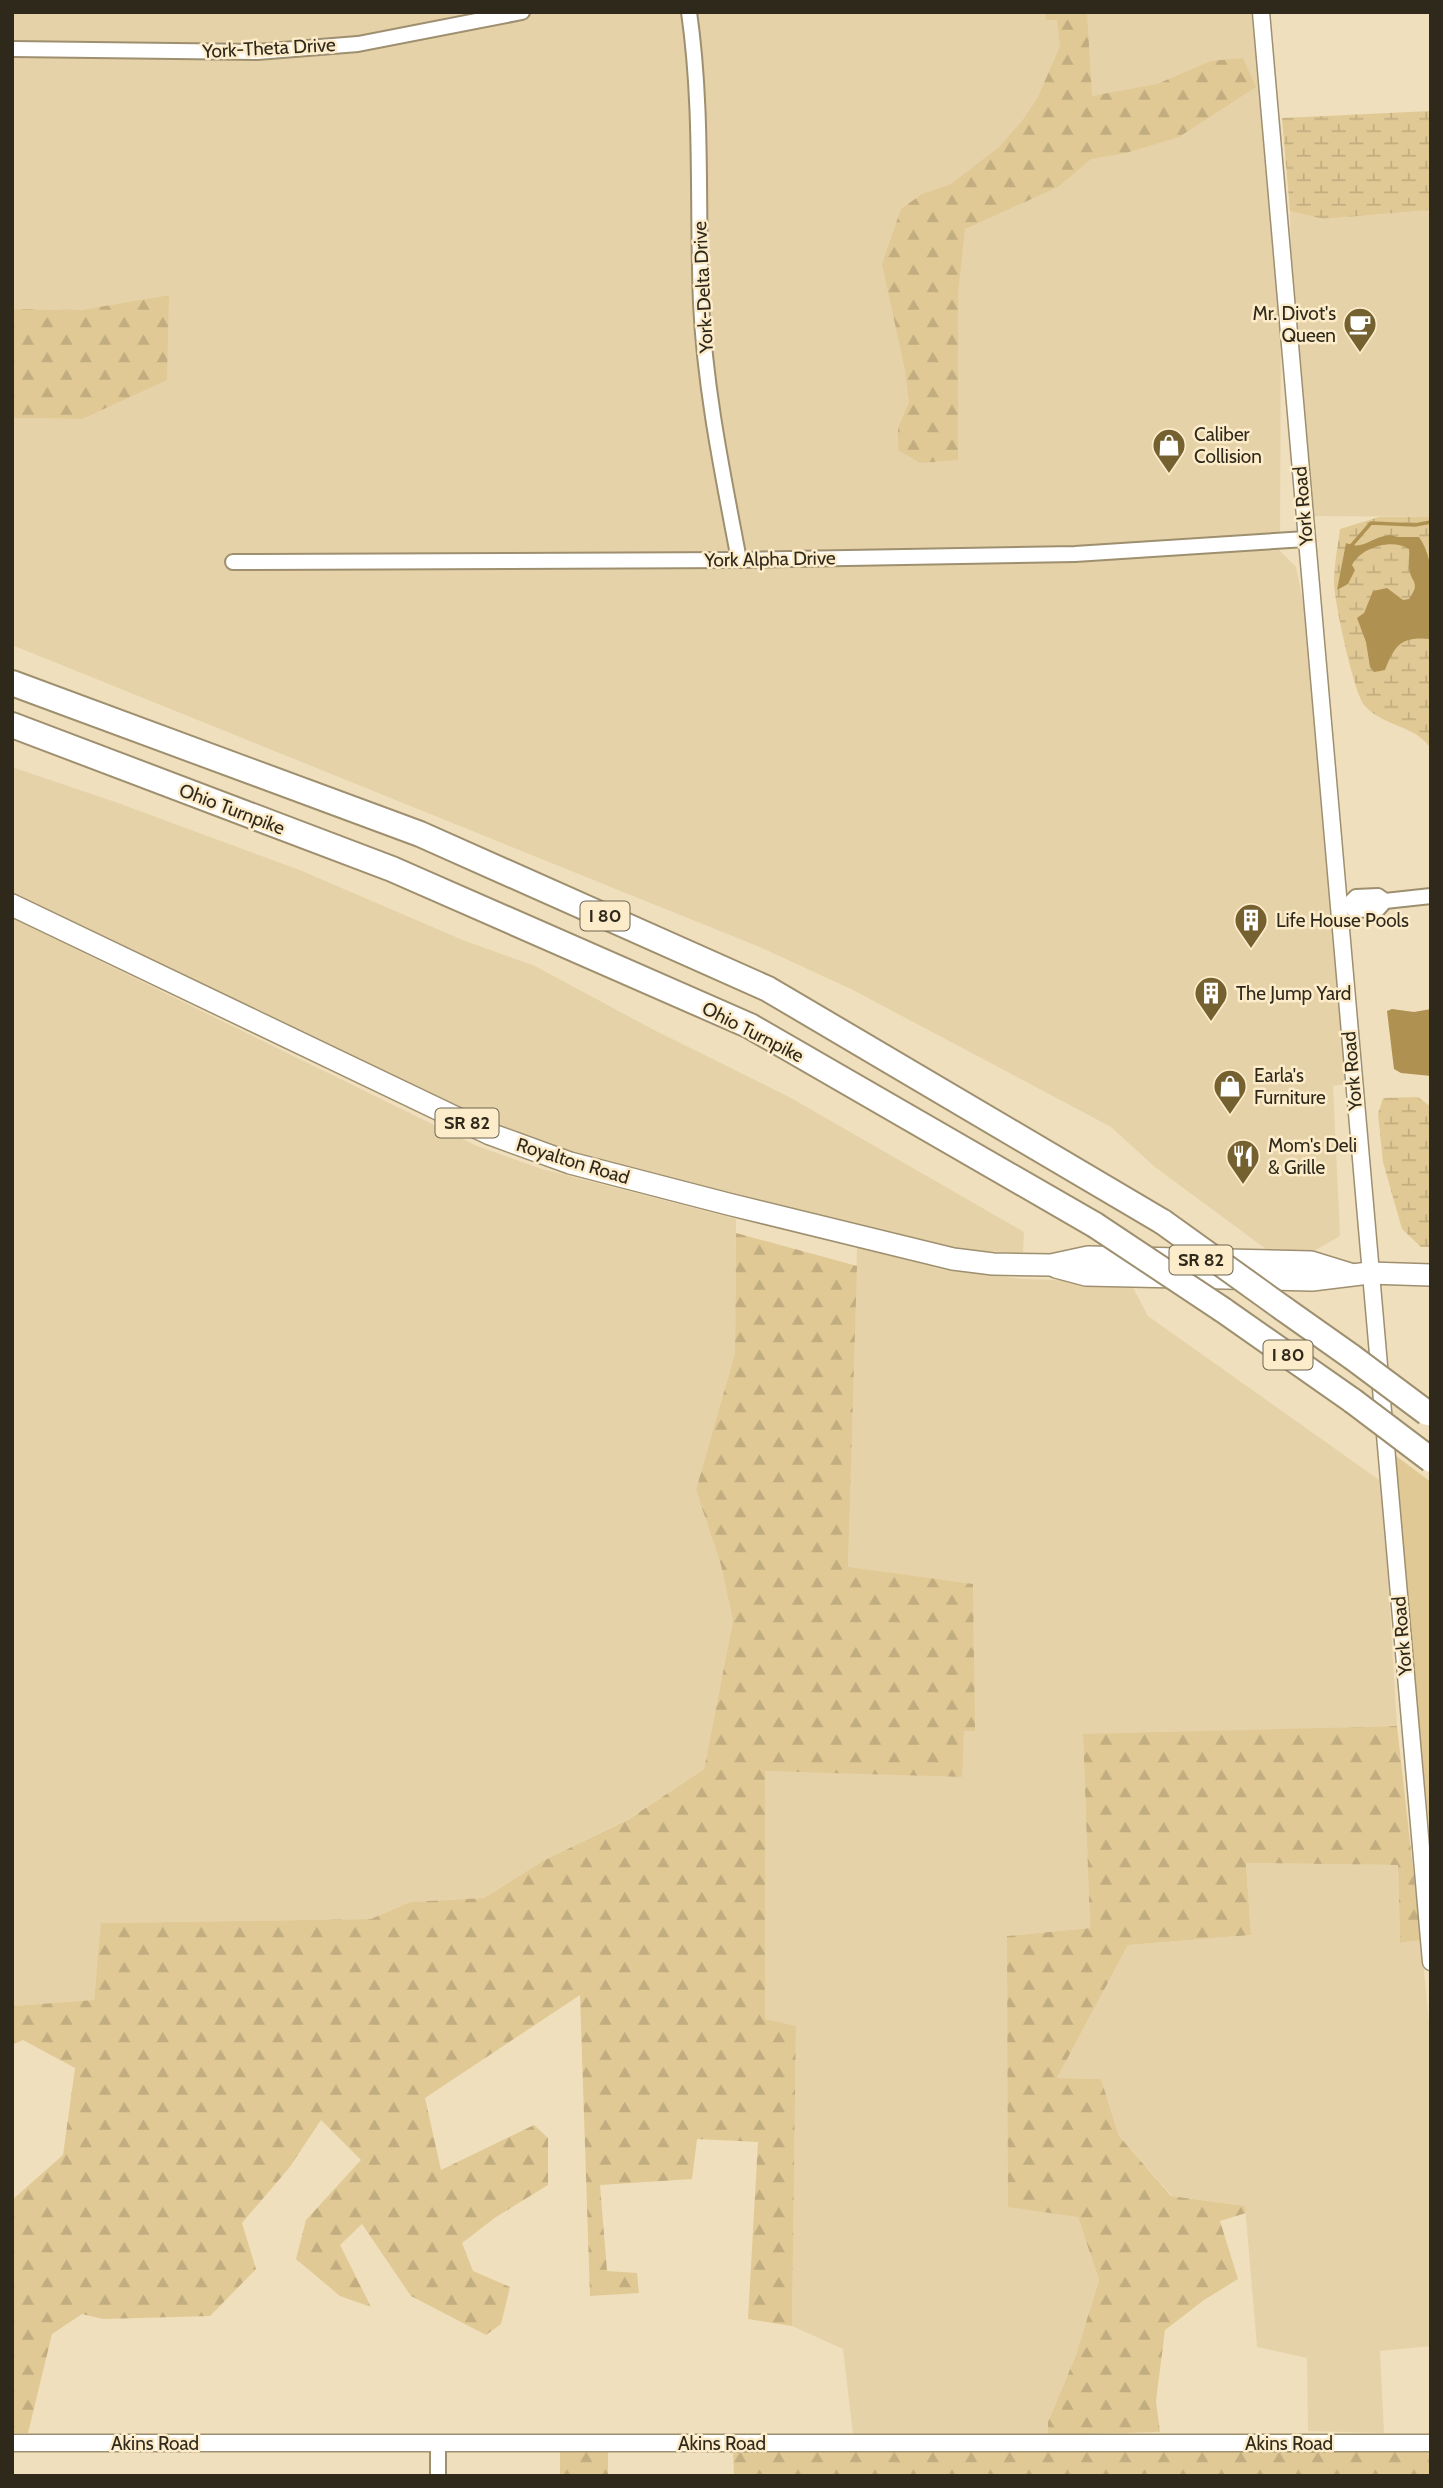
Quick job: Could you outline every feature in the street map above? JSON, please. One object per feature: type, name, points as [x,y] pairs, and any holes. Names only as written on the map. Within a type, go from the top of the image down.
[{"type":"highway","name":"I 80","points":[[12,683],[420,834],[768,989],[1163,1222],[1429,1414]]},
{"type":"highway","name":"Ohio Turnpike","points":[[12,725],[392,869],[750,1026],[1095,1225],[1223,1310],[1353,1401],[1431,1460]]},
{"type":"main road","name":"Royalton Road","points":[[12,905],[452,1116],[523,1147],[570,1163],[717,1202],[953,1259],[993,1264],[1051,1265],[1086,1275],[1312,1280],[1360,1273],[1431,1275]]},
{"type":"street","name":"York-Theta Drive","points":[[12,49],[257,52],[358,44],[522,12]]},
{"type":"street","name":"York-Delta Drive","points":[[689,12],[698,105],[701,308],[713,417],[738,561]]},
{"type":"street","name":"York Road","points":[[1261,12],[1306,540],[1343,903],[1360,1273],[1431,1962]]},
{"type":"street","name":"York Alpha Drive","points":[[233,562],[738,561],[1107,553],[1306,540]]},
{"type":"street","points":[[1343,903],[1356,897],[1378,896],[1385,901],[1431,896]]},
{"type":"street","name":"Akins Road","points":[[12,2443],[1431,2443]]},
{"type":"street","points":[[438,2444],[438,2476]]},
{"type":"shaded area","points":[[12,12],[1255,12],[1281,298],[1280,551],[1296,567],[1305,612],[1332,905],[1345,1084],[1333,1086],[1340,1236],[1309,1254],[1270,1252],[1155,1167],[1111,1127],[853,990],[762,948],[12,645],[12,418],[82,419],[169,295],[81,310],[12,309]]},
{"type":"shaded area","points":[[1431,210],[1431,517],[1313,516],[1292,285],[1290,211],[1323,219]]},
{"type":"shaded area","points":[[1390,535],[1419,537],[1425,548],[1432,586],[1431,639],[1406,641],[1396,648],[1385,670],[1374,672],[1370,667],[1366,642],[1357,618],[1364,613],[1373,591],[1387,588],[1403,600],[1409,599],[1415,585],[1410,572],[1409,549],[1386,544],[1362,553],[1352,565],[1355,570],[1348,584],[1337,590],[1346,543],[1363,545]]},
{"type":"shaded area","points":[[12,767],[302,871],[465,941],[533,965],[654,1030],[791,1098],[1024,1232],[1023,1253],[967,1250],[575,1157],[514,1139],[12,897]]},
{"type":"shaded area","points":[[12,918],[477,1146],[542,1169],[736,1219],[735,1353],[696,1490],[721,1565],[733,1621],[704,1769],[628,1819],[543,1861],[484,1898],[410,1902],[371,1919],[102,1923],[94,2000],[12,2006]]},
{"type":"shaded area","points":[[1392,1009],[1414,1012],[1431,1009],[1431,1076],[1401,1073],[1394,1069],[1387,1011]]},
{"type":"shaded area","points":[[857,1247],[944,1270],[1023,1279],[1130,1282],[1148,1316],[1382,1482],[1397,1726],[1083,1735],[1090,1928],[1007,1936],[1078,2217],[1099,2280],[1076,2355],[1048,2422],[1048,2435],[853,2434],[843,2349],[792,2326],[796,2027],[765,2019],[765,1770],[961,1777],[964,1730],[974,1731],[973,1585],[848,1568]]},
{"type":"shaded area","points":[[1246,1863],[1398,1865],[1400,1943],[1421,1940],[1431,2044],[1431,2346],[1380,2351],[1384,2433],[1308,2431],[1307,2358],[1257,2347],[1245,2206],[1172,2196],[1119,2136],[1101,2079],[1057,2078],[1128,1945],[1251,1935]]},
{"type":"green space","points":[[1045,12],[1087,12],[1092,96],[1157,84],[1211,61],[1243,58],[1256,87],[1179,137],[1126,153],[1091,159],[1058,187],[965,229],[958,294],[958,460],[920,463],[898,450],[898,428],[909,402],[905,370],[882,264],[901,209],[922,194],[951,184],[999,147],[1022,121],[1038,97],[1060,46],[1057,20],[1046,20]]},
{"type":"green space","points":[[1431,111],[1431,210],[1323,219],[1290,211],[1282,118]]},
{"type":"green space","points":[[169,295],[167,380],[82,419],[12,418],[12,309],[81,310]]},
{"type":"green space","points":[[1379,517],[1431,517],[1431,749],[1417,735],[1381,718],[1365,706],[1345,647],[1334,582],[1340,529]]},
{"type":"green space","points":[[1418,1097],[1431,1107],[1431,1247],[1421,1247],[1402,1229],[1383,1162],[1378,1114],[1383,1098]]},
{"type":"green space","points":[[736,1233],[857,1266],[848,1567],[973,1584],[975,1731],[964,1731],[962,1777],[765,1771],[765,2019],[796,2026],[792,2326],[748,2319],[758,2142],[697,2139],[692,2179],[600,2185],[607,2271],[637,2273],[639,2293],[590,2296],[580,1995],[425,2098],[441,2170],[534,2125],[548,2138],[548,2185],[496,2217],[462,2243],[473,2271],[510,2287],[501,2324],[486,2335],[411,2296],[362,2224],[340,2245],[371,2307],[340,2296],[296,2259],[306,2220],[361,2160],[321,2120],[289,2168],[242,2223],[256,2269],[210,2316],[103,2319],[82,2314],[52,2334],[28,2433],[12,2433],[12,2200],[63,2155],[75,2068],[23,2040],[12,2045],[12,2006],[94,2000],[101,1923],[371,1919],[410,1902],[484,1898],[543,1861],[629,1819],[704,1769],[733,1621],[721,1565],[696,1490],[735,1353]]},
{"type":"green space","points":[[1396,1456],[1431,1482],[1431,1843],[1402,1563]]},
{"type":"green space","points":[[1397,1726],[1421,1940],[1400,1943],[1398,1865],[1246,1863],[1251,1935],[1128,1945],[1057,2078],[1101,2079],[1119,2136],[1171,2196],[1245,2206],[1246,2213],[1220,2221],[1238,2279],[1204,2300],[1165,2330],[1156,2401],[1160,2432],[1048,2435],[1048,2422],[1076,2355],[1099,2280],[1078,2217],[1008,2207],[1007,1936],[1090,1928],[1083,1734]]},
{"type":"green space","points":[[608,2449],[608,2476],[560,2476],[560,2452]]},
{"type":"green space","points":[[1431,2449],[1431,2476],[734,2476],[733,2451]]},
{"type":"waterway","points":[[1351,546],[1371,523],[1415,525],[1431,522]]},
{"type":"place","name":"Mr. Divot's Queen","points":[[1360,354]]},
{"type":"place","name":"Caliber Collision","points":[[1169,475]]},
{"type":"place","name":"Life House Pools","points":[[1251,950]]},
{"type":"place","name":"The Jump Yard","points":[[1211,1023]]},
{"type":"place","name":"Earla's Furniture","points":[[1230,1116]]},
{"type":"place","name":"Mom's Deli & Grille","points":[[1243,1186]]}]
